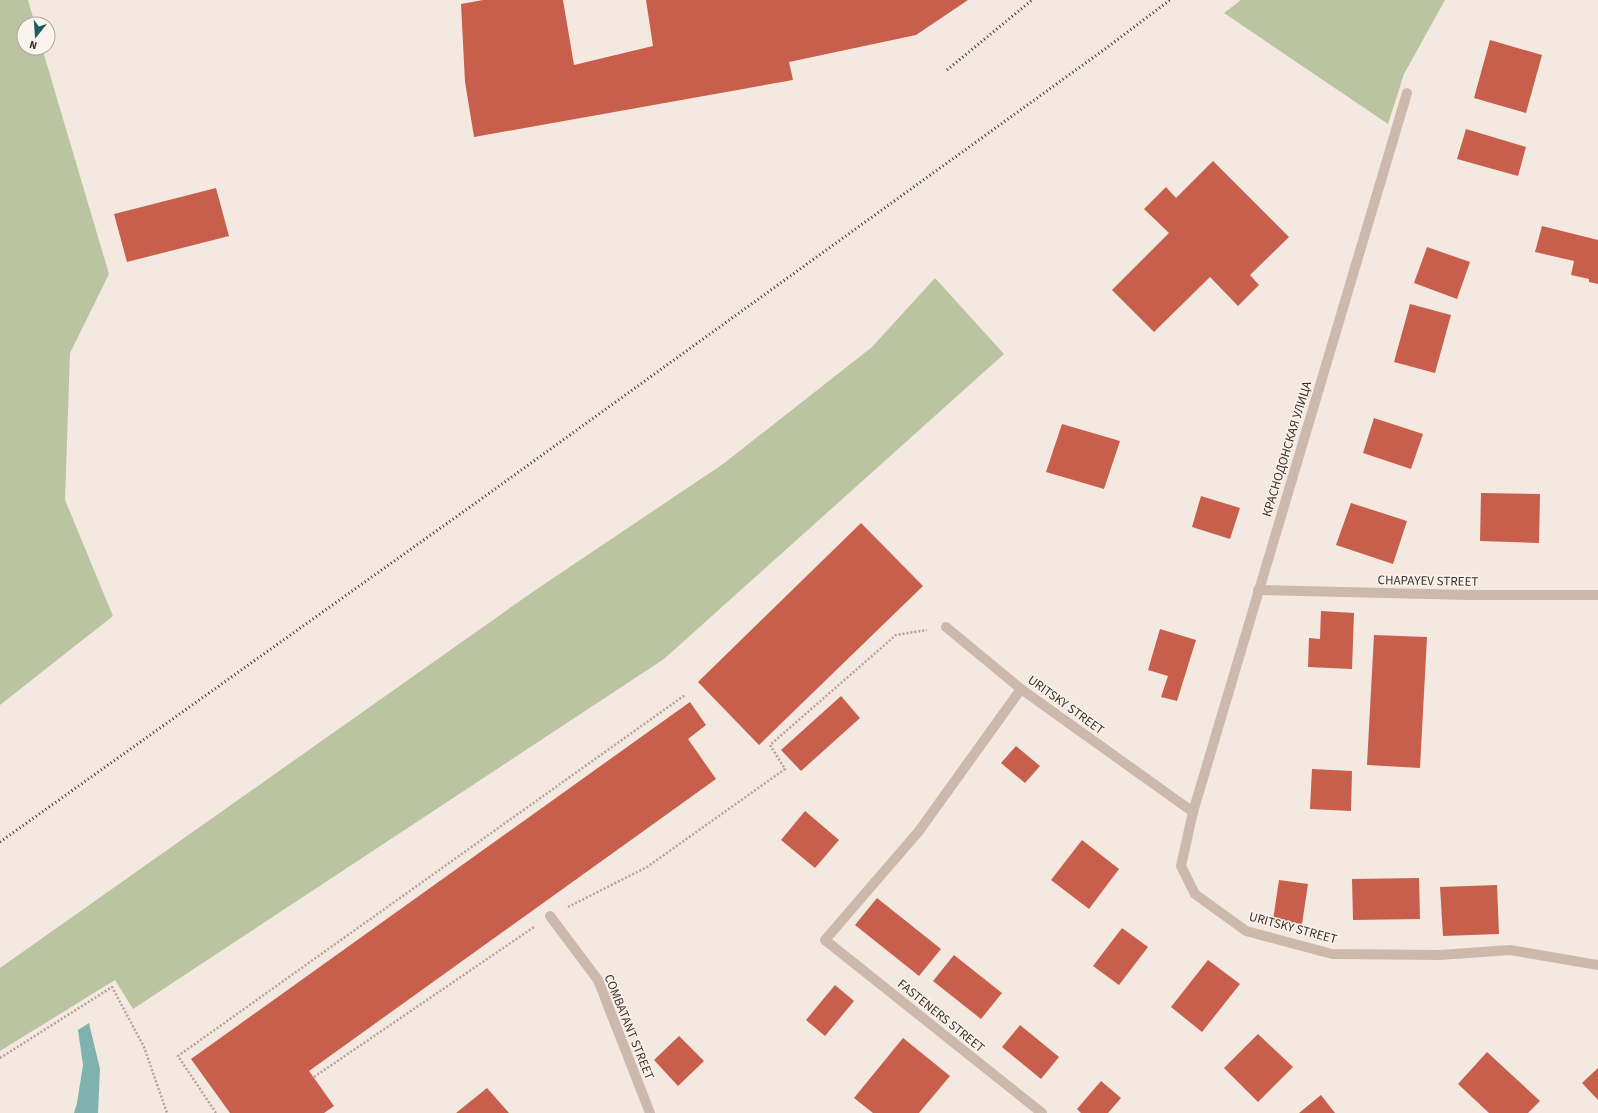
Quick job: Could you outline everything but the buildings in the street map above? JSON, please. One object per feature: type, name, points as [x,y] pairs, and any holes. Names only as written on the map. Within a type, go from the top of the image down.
[{"type":"street","name":"КРАСНОДОНСКАЯ УЛИЦА","points":[[1193,812],[1407,93]]},
{"type":"street","name":"CHAPAYEV STREET","points":[[1258,590],[1461,595],[1598,595]]},
{"type":"street","name":"URITSKY STREET","points":[[946,627],[1021,689],[1193,812],[1181,866],[1195,894],[1246,931],[1332,954],[1440,955],[1510,950],[1598,965]]},
{"type":"street","name":"FASTENERS STREET","points":[[1021,689],[919,831],[824,940],[1042,1113]]},
{"type":"street","name":"COMBATANT STREET","points":[[550,916],[598,980],[650,1113]]},
{"type":"path","points":[[314,1077],[550,916],[647,867],[785,768],[770,746],[896,635],[946,627]]},
{"type":"path","points":[[216,1113],[178,1056],[685,695]]},
{"type":"path","points":[[0,1058],[112,987],[144,1047],[167,1113]]},
{"type":"green space","points":[[0,0],[28,0],[33,16],[16,16],[16,56],[44,56],[109,274],[70,353],[65,500],[113,616],[0,705]]},
{"type":"green space","points":[[1241,0],[1445,0],[1404,74],[1388,124],[1224,13]]},
{"type":"green space","points":[[935,278],[1004,354],[664,659],[133,1009],[115,980],[0,1051],[0,968],[534,591],[723,464],[872,347]]},
{"type":"water","points":[[89,1023],[100,1069],[98,1113],[74,1113],[83,1065],[78,1030]]},
{"type":"railway","points":[[947,70],[1032,0]]},
{"type":"railway","points":[[0,842],[477,502],[1105,49],[1170,0]]}]
